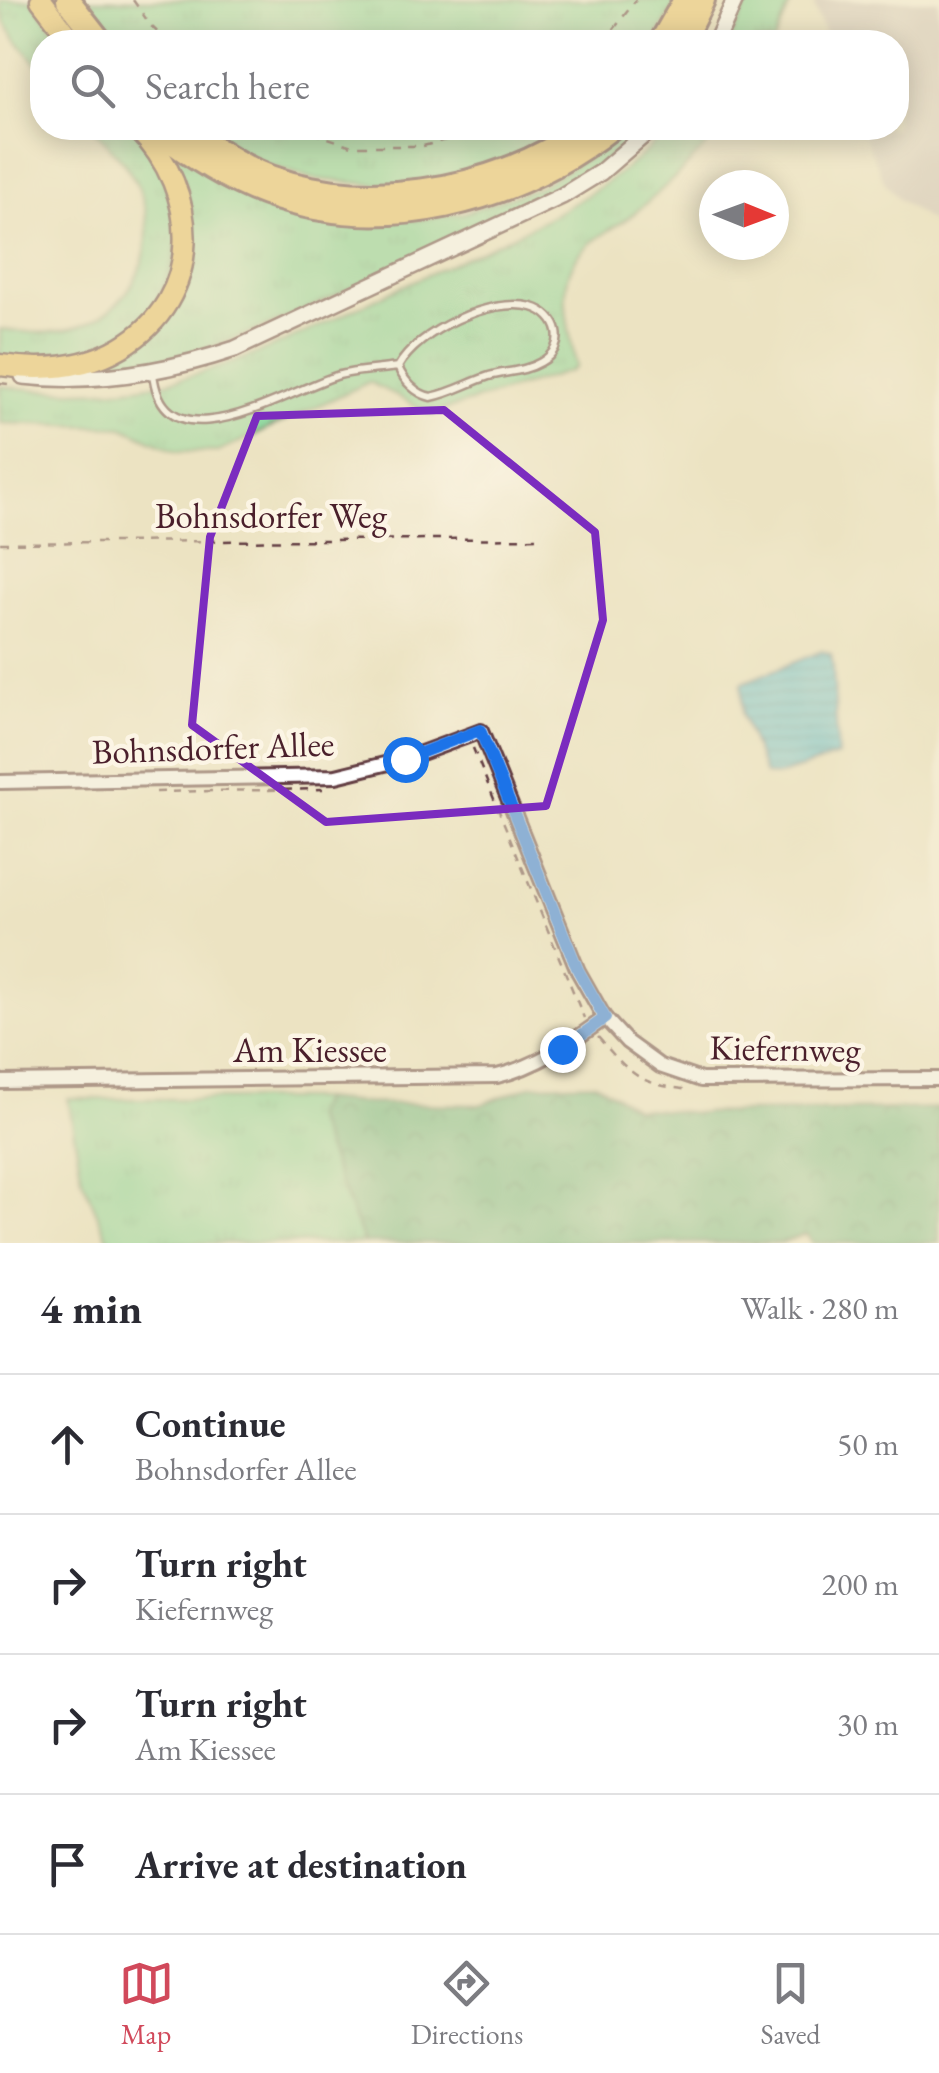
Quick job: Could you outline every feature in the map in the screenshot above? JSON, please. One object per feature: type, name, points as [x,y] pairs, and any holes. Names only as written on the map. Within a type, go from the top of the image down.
[{"type":"highway","points":[[40,0],[64,30]]},
{"type":"highway","points":[[68,0],[92,30]]},
{"type":"highway","points":[[668,30],[684,0]]},
{"type":"highway","points":[[688,30],[703,0]]},
{"type":"highway","points":[[0,365],[61,368],[106,354],[133,340],[166,302],[184,258],[183,210],[167,166],[149,140]]},
{"type":"highway","points":[[171,140],[266,195],[326,208],[382,214],[433,210],[522,183],[595,140]]},
{"type":"highway","points":[[204,140],[253,170],[319,188],[375,192],[444,188],[482,180],[538,156],[564,140]]},
{"type":"street","points":[[721,30],[735,0]]},
{"type":"street","points":[[0,374],[74,379],[152,371],[200,361],[286,328],[536,210],[601,172],[638,140]]},
{"type":"street","name":"Bohnsdorfer Allee","points":[[0,782],[336,776],[405,759],[480,730]]},
{"type":"street","name":"Kiefernweg","points":[[480,730],[578,970],[605,1018],[627,1042],[660,1066],[701,1080],[939,1079]]},
{"type":"street","name":"Am Kiessee","points":[[0,1082],[497,1076],[527,1069],[605,1018]]},
{"type":"lane","points":[[152,371],[158,399],[178,417],[197,422],[231,416],[339,374],[398,367],[420,340],[458,319],[488,310],[528,305],[545,312],[555,322],[559,336],[556,351],[544,362],[519,372],[492,375],[440,395],[423,396],[405,380],[398,367]]},
{"type":"path","points":[[133,0],[155,30]]},
{"type":"path","points":[[613,30],[636,0]]},
{"type":"path","points":[[334,140],[352,146],[424,146],[446,140]]},
{"type":"path","name":"Bohnsdorfer Weg","points":[[0,542],[543,538]]},
{"type":"path","points":[[472,746],[578,1009],[628,1071],[656,1086],[704,1092]]},
{"type":"path","points":[[157,792],[320,790],[339,786]]},
{"type":"highlighted area","points":[[444,410],[595,532],[603,620],[546,806],[326,822],[192,725],[210,537],[257,416]]},
{"type":"shaded area","points":[[815,0],[939,0],[939,228],[898,199],[885,183],[866,140],[909,140],[909,30],[823,30]]},
{"type":"green space","points":[[0,0],[32,0],[55,30],[30,30],[30,56],[9,29]]},
{"type":"green space","points":[[82,0],[678,0],[661,30],[104,30]]},
{"type":"green space","points":[[749,0],[792,0],[779,30],[735,30]]},
{"type":"green space","points":[[103,140],[144,140],[170,179],[177,239],[165,286],[153,307],[117,341],[93,354],[0,360],[0,329],[52,332],[92,321],[110,310],[137,276],[147,234],[145,211],[135,180]]},
{"type":"green space","points":[[220,140],[547,140],[502,164],[399,187],[313,179],[267,165]]},
{"type":"green space","points":[[612,140],[630,140],[594,170],[557,191],[300,312],[199,351],[126,367],[86,371],[148,332],[191,212],[184,182],[169,151],[414,220],[463,213],[536,188]]},
{"type":"green space","points":[[657,140],[710,140],[660,191],[593,241],[572,266],[566,290],[567,316],[576,367],[570,371],[432,414],[369,382],[218,452],[177,452],[123,427],[0,423],[0,386],[83,391],[146,386],[226,365],[285,342],[542,221],[610,180]]},
{"type":"green space","points":[[596,1083],[635,1108],[696,1113],[939,1108],[939,1243],[812,1243],[806,1234],[780,1243],[364,1243],[313,1116],[322,1099],[480,1105],[532,1085]]},
{"type":"green space","points":[[68,1099],[322,1099],[314,1116],[364,1243],[110,1243],[82,1179]]},
{"type":"water","points":[[822,651],[831,654],[833,666],[838,756],[778,776],[765,775],[742,715],[742,683]]},
{"type":"route","points":[[405,759],[480,730],[578,970],[605,1018],[562,1049]]}]
